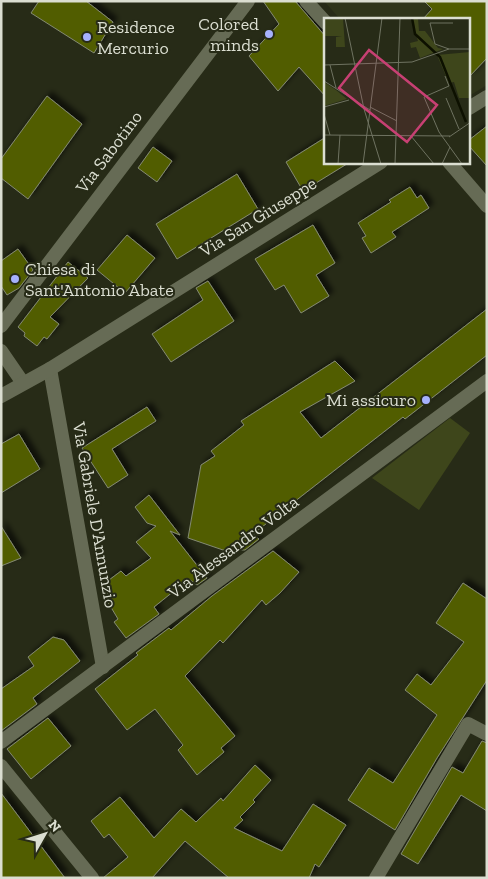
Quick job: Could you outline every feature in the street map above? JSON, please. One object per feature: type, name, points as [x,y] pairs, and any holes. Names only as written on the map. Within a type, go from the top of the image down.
[{"type":"street","name":"Via Sabotino","points":[[1,326],[248,1]]},
{"type":"street","points":[[306,1],[324,22]]},
{"type":"street","points":[[470,107],[487,97]]},
{"type":"street","name":"Via San Giuseppe","points":[[1,396],[50,369],[378,164]]},
{"type":"street","points":[[451,164],[487,206]]},
{"type":"street","points":[[1,351],[23,383]]},
{"type":"street","name":"Via Gabriele D'Annunzio","points":[[50,369],[103,667]]},
{"type":"street","name":"Via Alessandro Volta","points":[[1,742],[487,381]]},
{"type":"street","points":[[376,878],[468,724],[487,734]]},
{"type":"street","points":[[1,766],[92,878]]},
{"type":"street","points":[[76,878],[80,864]]},
{"type":"shaded area","points":[[324,1],[487,1],[487,85],[470,95],[470,18],[339,18]]},
{"type":"shaded area","points":[[450,418],[470,433],[419,510],[372,478]]},
{"type":"building","name":"Residence Mercurio","points":[[39,1],[86,1],[113,22],[94,53],[31,13]]},
{"type":"building","points":[[263,1],[295,1],[324,35],[324,95],[299,67],[278,91],[249,56],[279,24]]},
{"type":"building","points":[[424,1],[487,1],[487,58],[470,76],[470,18],[424,18],[432,9]]},
{"type":"building","points":[[47,96],[82,124],[28,199],[1,178],[1,159]]},
{"type":"building","points":[[487,126],[487,166],[470,147],[470,139]]},
{"type":"building","points":[[324,138],[324,164],[347,164],[303,191],[286,162]]},
{"type":"building","points":[[153,147],[172,161],[157,182],[138,168]]},
{"type":"building","points":[[237,174],[258,209],[177,259],[156,224]]},
{"type":"building","points":[[410,187],[417,198],[421,195],[429,208],[392,232],[396,237],[371,253],[362,238],[366,236],[358,223],[391,202],[389,200]]},
{"type":"building","points":[[313,225],[335,263],[316,275],[329,296],[301,313],[284,285],[275,290],[255,259]]},
{"type":"building","points":[[127,235],[155,258],[125,293],[97,270]]},
{"type":"building","name":"Chiesa di Sant'Antonio Abate","points":[[18,249],[33,270],[19,288],[7,295],[1,286],[1,261]]},
{"type":"building","points":[[68,262],[88,278],[50,317],[59,324],[47,339],[44,337],[37,346],[24,336],[25,333],[18,327]]},
{"type":"building","points":[[208,281],[234,321],[171,362],[152,334],[203,300],[196,288]]},
{"type":"building","points":[[487,309],[487,355],[405,419],[403,417],[253,534],[259,539],[245,550],[223,550],[188,538],[201,465],[215,456],[211,451],[244,425],[241,421],[335,361],[355,381],[300,412],[321,438]]},
{"type":"building","points":[[147,407],[156,421],[112,449],[128,475],[108,488],[82,448]]},
{"type":"building","points":[[19,434],[40,469],[1,493],[1,444]]},
{"type":"building","points":[[149,495],[180,535],[170,531],[207,578],[197,585],[189,579],[154,607],[159,614],[126,638],[114,622],[118,619],[106,599],[109,588],[105,583],[121,571],[126,576],[151,558],[136,542],[156,526],[147,523],[135,507]]},
{"type":"building","points":[[1,526],[21,558],[1,566]]},
{"type":"building","points":[[273,551],[299,572],[266,605],[262,600],[223,643],[220,640],[185,676],[235,736],[221,748],[224,752],[197,775],[178,750],[183,745],[155,709],[127,730],[95,689],[138,655],[136,653],[169,628],[171,630],[212,596]]},
{"type":"building","points":[[463,583],[487,599],[487,680],[437,758],[395,830],[348,800],[369,768],[393,783],[437,715],[405,690],[417,674],[431,685],[464,642],[436,623]]},
{"type":"building","points":[[53,637],[64,640],[80,661],[33,698],[37,704],[1,731],[1,689],[34,666],[28,657]]},
{"type":"building","points":[[48,718],[71,746],[31,779],[7,749]]},
{"type":"building","points":[[482,741],[487,743],[487,811],[461,795],[418,864],[401,854],[452,767],[463,773]]},
{"type":"building","points":[[255,765],[271,780],[253,800],[255,802],[240,817],[243,820],[234,828],[282,851],[313,804],[346,825],[319,867],[315,864],[309,878],[229,878],[185,841],[152,878],[103,878],[128,857],[109,834],[104,838],[91,821],[120,797],[154,838],[181,809],[196,822],[221,798],[223,801]]},
{"type":"building","points":[[1,793],[65,878],[1,878]]},
{"type":"place","name":"Colored minds","points":[[269,34]]},
{"type":"place","name":"Residence Mercurio","points":[[87,37]]},
{"type":"place","name":"Chiesa di Sant'Antonio Abate","points":[[15,279]]},
{"type":"place","name":"Mi assicuro","points":[[426,400]]}]
